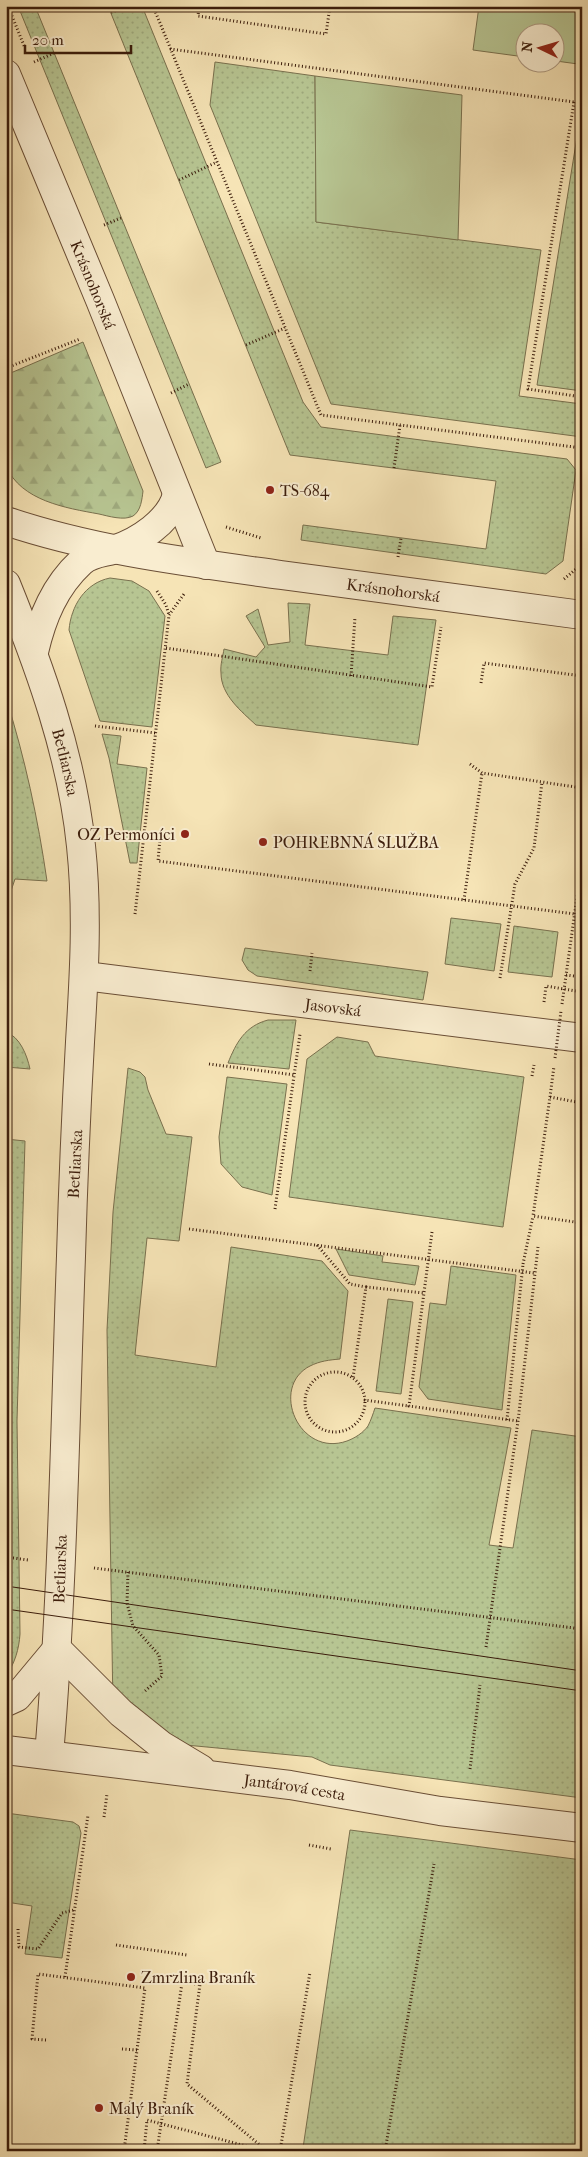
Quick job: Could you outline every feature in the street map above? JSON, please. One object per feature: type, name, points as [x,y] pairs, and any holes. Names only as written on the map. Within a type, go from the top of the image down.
[{"type":"street","name":"Krásnohorská","points":[[6,74],[100,300],[206,565]]},
{"type":"street","name":"Krásnohorská","points":[[34,652],[47,608],[63,582],[82,561],[96,553],[113,550],[139,539],[169,512],[176,502],[177,494]]},
{"type":"street","name":"Krásnohorská","points":[[6,521],[49,536],[113,550],[206,565],[582,615]]},
{"type":"street","name":"Betliarska","points":[[6,584],[34,652],[60,740],[78,822],[86,907],[85,976],[71,1242],[57,1649],[49,1756]]},
{"type":"street","name":"Jasovská","points":[[85,976],[582,1038]]},
{"type":"street","points":[[6,1702],[17,1697],[57,1649],[121,1713],[161,1745],[211,1774]]},
{"type":"street","name":"Jantárová cesta","points":[[6,1750],[290,1784],[440,1811],[582,1828]]},
{"type":"path","points":[[111,12],[138,6]]},
{"type":"path","points":[[153,6],[321,415],[582,448]]},
{"type":"path","points":[[199,6],[198,16],[326,34],[330,6]]},
{"type":"path","points":[[170,49],[582,103]]},
{"type":"path","points":[[32,63],[54,53]]},
{"type":"path","points":[[574,102],[528,389],[582,397]]},
{"type":"path","points":[[179,180],[216,162]]},
{"type":"path","points":[[99,227],[121,218]]},
{"type":"path","points":[[246,345],[285,328]]},
{"type":"path","points":[[6,368],[87,336]]},
{"type":"path","points":[[168,394],[189,384]]},
{"type":"path","points":[[394,468],[400,425]]},
{"type":"path","points":[[398,562],[402,538]]},
{"type":"path","points":[[135,914],[169,615],[206,565]]},
{"type":"path","points":[[351,676],[356,585]]},
{"type":"path","points":[[166,648],[432,687],[442,620]]},
{"type":"path","points":[[481,683],[484,663],[582,676]]},
{"type":"path","points":[[95,726],[156,732]]},
{"type":"path","points":[[470,764],[482,773],[582,788]]},
{"type":"path","points":[[464,900],[482,773]]},
{"type":"path","points":[[500,978],[516,884],[534,848],[542,782]]},
{"type":"path","points":[[160,838],[158,861],[575,914]]},
{"type":"path","points":[[563,1001],[582,861]]},
{"type":"path","points":[[275,1209],[312,953]]},
{"type":"path","points":[[566,975],[582,977]]},
{"type":"path","points":[[555,1058],[561,1011]]},
{"type":"path","points":[[210,1064],[295,1075]]},
{"type":"path","points":[[507,1420],[523,1264],[533,1216],[553,1075]]},
{"type":"path","points":[[550,1097],[582,1102]]},
{"type":"path","points":[[533,1216],[582,1223]]},
{"type":"path","points":[[189,1229],[534,1273]]},
{"type":"path","points":[[409,1406],[432,1232]]},
{"type":"path","points":[[317,1245],[350,1284],[424,1293]]},
{"type":"path","points":[[486,1647],[518,1421],[538,1247]]},
{"type":"path","points":[[353,1378],[366,1287]]},
{"type":"path","points":[[334,1372],[344,1373],[353,1378],[360,1385],[364,1400],[362,1414],[357,1422],[341,1431],[322,1429],[309,1416],[305,1406],[309,1386],[324,1374],[334,1372]]},
{"type":"path","points":[[364,1400],[518,1421]]},
{"type":"path","points":[[116,1571],[582,1629]]},
{"type":"path","points":[[128,1572],[127,1603],[133,1626],[159,1654],[162,1676]]},
{"type":"path","points":[[470,1769],[480,1685]]},
{"type":"path","points":[[65,1977],[88,1815]]},
{"type":"path","points":[[309,1845],[331,1848]]},
{"type":"path","points":[[385,2151],[434,1864]]},
{"type":"path","points":[[18,1928],[19,1947],[38,1949],[62,1912],[74,1910]]},
{"type":"path","points":[[116,1945],[187,1955]]},
{"type":"path","points":[[280,2151],[310,1972]]},
{"type":"path","points":[[46,2040],[32,2039],[38,1974],[145,1988],[124,2151]]},
{"type":"path","points":[[158,2151],[182,1983],[200,1984],[187,2084],[266,2151]]},
{"type":"path","points":[[122,2049],[137,2050]]},
{"type":"path","points":[[144,2151],[147,2120],[266,2151]]},
{"type":"green space","points":[[18,6],[35,6],[221,462],[206,468]]},
{"type":"green space","points":[[108,6],[142,6],[303,402],[321,427],[567,459],[576,470],[563,561],[546,574],[301,540],[303,525],[486,549],[496,481],[290,455]]},
{"type":"green space","points":[[479,6],[582,6],[582,32],[578,64],[566,62],[566,22],[516,22],[516,56],[473,50]]},
{"type":"green space","points":[[215,62],[315,76],[316,222],[541,250],[519,396],[582,404],[582,437],[331,404],[210,105]]},
{"type":"green space","points":[[315,76],[462,95],[458,240],[316,222]]},
{"type":"green space","points":[[582,112],[582,391],[537,385]]},
{"type":"green space","points":[[83,342],[143,491],[142,501],[136,514],[133,516],[111,517],[46,501],[22,487],[13,478],[6,466],[6,375]]},
{"type":"green space","points":[[110,578],[132,581],[149,591],[165,616],[152,727],[100,721],[69,630],[73,612],[81,597],[93,585]]},
{"type":"green space","points":[[288,603],[310,604],[305,645],[388,655],[393,616],[436,620],[418,745],[256,725],[238,708],[228,695],[222,681],[221,667],[224,649],[256,657],[265,647],[246,616],[258,609],[268,645],[290,642]]},
{"type":"green space","points":[[6,698],[30,789],[47,881],[15,879],[11,891],[6,897]]},
{"type":"green space","points":[[102,734],[121,736],[117,764],[147,768],[137,863],[130,863],[109,758]]},
{"type":"green space","points":[[451,918],[501,924],[494,971],[445,964]]},
{"type":"green space","points":[[514,926],[558,932],[552,977],[508,972]]},
{"type":"green space","points":[[245,948],[428,972],[423,1000],[257,976],[248,970],[242,960]]},
{"type":"green space","points":[[268,1020],[296,1020],[289,1069],[228,1063],[242,1036],[253,1026]]},
{"type":"green space","points":[[6,1032],[19,1042],[25,1052],[30,1069],[6,1067]]},
{"type":"green space","points":[[337,1037],[368,1042],[375,1056],[524,1077],[503,1227],[289,1197],[307,1059]]},
{"type":"green space","points":[[128,1068],[140,1072],[145,1077],[148,1090],[166,1134],[192,1137],[179,1241],[147,1238],[135,1355],[216,1367],[231,1247],[322,1261],[348,1291],[340,1359],[310,1366],[298,1376],[292,1389],[291,1403],[295,1418],[303,1430],[315,1439],[330,1444],[353,1438],[368,1426],[375,1408],[511,1428],[489,1545],[513,1548],[532,1430],[582,1437],[582,1798],[330,1765],[312,1757],[175,1744],[113,1709],[107,1330],[113,1212]]},
{"type":"green space","points":[[227,1077],[287,1084],[272,1195],[242,1187],[221,1164],[219,1137]]},
{"type":"green space","points":[[6,1139],[25,1141],[17,1421],[20,1634],[16,1656],[6,1676],[6,1171],[11,1168],[6,1157]]},
{"type":"green space","points":[[336,1249],[383,1256],[382,1262],[419,1266],[415,1285],[349,1275]]},
{"type":"green space","points":[[451,1266],[516,1275],[502,1410],[428,1399],[419,1387],[430,1303],[446,1305]]},
{"type":"green space","points":[[388,1299],[413,1302],[401,1394],[376,1391]]},
{"type":"green space","points":[[6,1813],[73,1822],[79,1826],[81,1833],[62,1958],[25,1954],[32,1906],[6,1902]]},
{"type":"green space","points":[[350,1830],[582,1860],[582,2151],[325,2151],[303,2148]]},
{"type":"tram line","points":[[6,1586],[582,1671]]},
{"type":"tram line","points":[[6,1609],[582,1691]]},
{"type":"place","name":"TS-684","points":[[270,490]]},
{"type":"place","name":"OZ Permoníci","points":[[185,834]]},
{"type":"place","name":"POHREBNNÁ SLUŽBA","points":[[263,842]]},
{"type":"place","name":"Zmrzlina Braník","points":[[131,1977]]},
{"type":"place","name":"Malý Braník","points":[[99,2108]]}]
